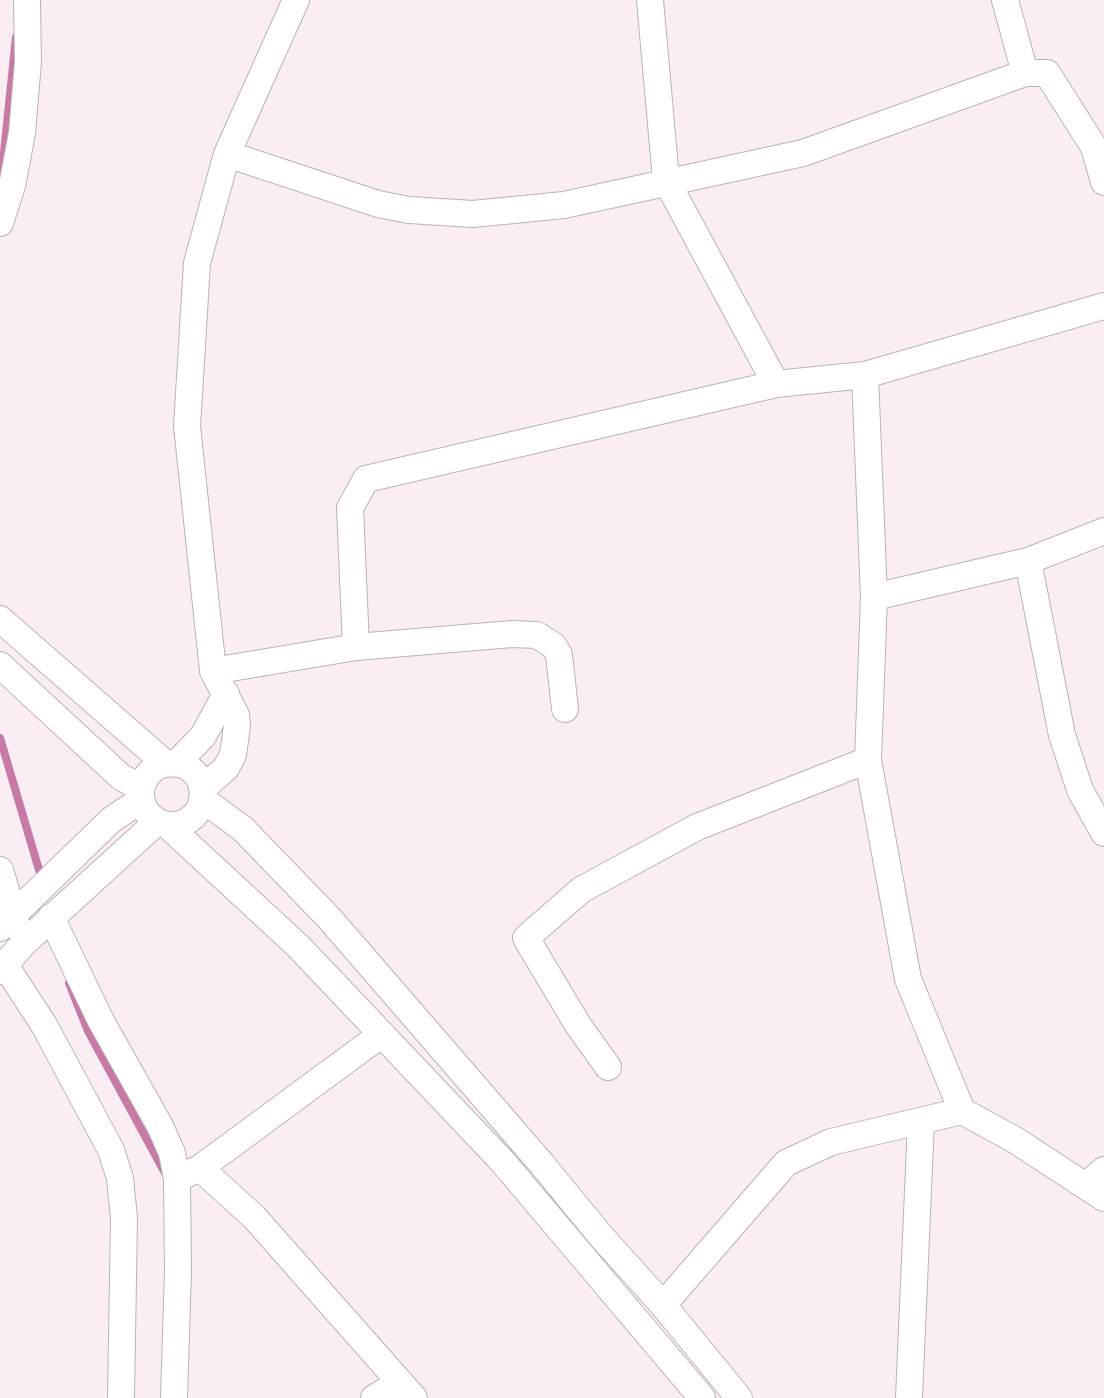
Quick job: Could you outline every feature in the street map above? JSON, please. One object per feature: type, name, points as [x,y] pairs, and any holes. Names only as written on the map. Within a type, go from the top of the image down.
[{"type":"street","points":[[0,223],[12,186],[22,133],[28,62],[27,0]]},
{"type":"street","points":[[121,1398],[124,1218],[120,1178],[111,1150],[50,1035],[2,966],[51,917],[162,824],[177,825],[194,816],[202,794],[226,768],[233,755],[237,741],[236,715],[213,671],[187,426],[197,262],[227,153],[296,0]]},
{"type":"street","points":[[650,0],[666,180],[776,384]]},
{"type":"street","points":[[1005,0],[1025,73]]},
{"type":"street","points":[[227,153],[378,204],[441,213],[473,214],[534,210],[666,180],[802,153],[1025,73],[1047,73],[1094,147],[1104,182]]},
{"type":"street","points":[[356,647],[350,508],[366,479],[776,384],[865,375],[1104,306]]},
{"type":"street","points":[[865,375],[874,597],[868,760],[908,979],[962,1111],[1098,1185]]},
{"type":"street","points":[[874,597],[1028,561],[1104,531]]},
{"type":"street","points":[[1028,561],[1062,735],[1080,790],[1104,833]]},
{"type":"street","points":[[0,618],[171,764],[193,773],[202,794],[243,829],[330,918],[600,1235],[663,1305],[739,1398]]},
{"type":"street","points":[[213,671],[356,647],[537,634],[554,646],[560,656],[565,709]]},
{"type":"street","points":[[0,665],[141,794],[150,816],[162,824],[298,946],[502,1161],[702,1398]]},
{"type":"street","points":[[6,921],[141,794],[150,773],[171,764],[204,736],[226,694]]},
{"type":"street","points":[[608,1067],[578,1025],[525,938],[581,890],[697,826],[868,760]]},
{"type":"street","points":[[0,870],[6,921],[22,945]]},
{"type":"street","points":[[51,917],[101,1022],[160,1126],[172,1153],[177,1179],[178,1271],[174,1398]]},
{"type":"street","points":[[177,1179],[200,1168],[382,1034]]},
{"type":"street","points":[[663,1305],[786,1163],[831,1142],[962,1111]]},
{"type":"street","points":[[909,1398],[921,1122]]},
{"type":"street","points":[[200,1168],[254,1217],[407,1390],[374,1398]]},
{"type":"waterway","points":[[2,172],[16,37]]},
{"type":"waterway","points":[[0,738],[42,880]]},
{"type":"waterway","points":[[69,983],[88,1031],[165,1173]]}]
